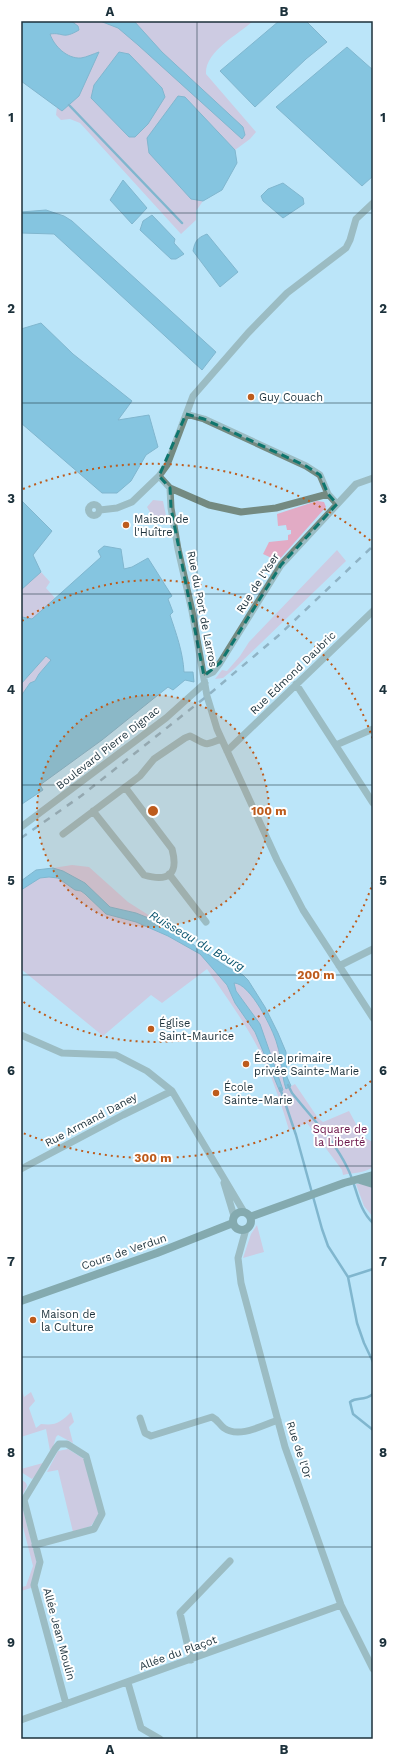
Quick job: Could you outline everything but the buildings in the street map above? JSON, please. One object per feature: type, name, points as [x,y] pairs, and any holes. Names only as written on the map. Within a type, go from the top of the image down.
[{"type":"main road","points":[[247,1215],[251,1223],[246,1229],[238,1230],[234,1220],[238,1213],[247,1215],[373,1175]]},
{"type":"main road","points":[[358,1180],[373,1184]]},
{"type":"main road","name":"Cours de Verdun","points":[[21,1301],[157,1253],[234,1220]]},
{"type":"street","points":[[100,510],[117,508],[132,502],[159,476],[166,465],[193,396],[248,333],[288,293],[346,248],[356,219],[373,203]]},
{"type":"street","points":[[186,414],[204,418],[306,466],[320,475],[328,494],[336,504]]},
{"type":"street","points":[[159,476],[170,488],[209,505],[241,512],[276,508],[328,494]]},
{"type":"street","name":"Rue de l'Yser","points":[[205,680],[220,663],[281,565],[356,484],[373,478]]},
{"type":"street","name":"Rue du Port de Larros","points":[[170,488],[171,508],[208,696],[221,739],[228,751],[277,860],[303,910],[373,1018]]},
{"type":"street","name":"Rue Edmond Daubric","points":[[228,751],[373,611]]},
{"type":"street","name":"Boulevard Pierre Dignac","points":[[21,827],[166,718],[205,680]]},
{"type":"street","points":[[296,684],[373,803]]},
{"type":"street","points":[[336,746],[373,729]]},
{"type":"street","points":[[63,834],[140,776],[154,760],[185,738],[190,736],[204,745],[221,739]]},
{"type":"street","points":[[94,811],[144,875],[156,879],[167,877],[173,871],[174,860],[172,849],[125,787]]},
{"type":"street","points":[[169,874],[206,922]]},
{"type":"street","points":[[339,966],[373,950]]},
{"type":"street","points":[[21,1035],[62,1053],[116,1055],[147,1071],[172,1091],[224,1181],[229,1186],[247,1215]]},
{"type":"street","name":"Rue Armand Daney","points":[[21,1169],[172,1091]]},
{"type":"street","points":[[224,1181],[234,1220]]},
{"type":"street","name":"Rue de l'Or","points":[[246,1229],[238,1258],[242,1283],[285,1447],[341,1605],[373,1669]]},
{"type":"street","points":[[140,1418],[145,1433],[151,1436],[212,1417],[217,1419],[223,1428],[233,1432],[240,1432],[278,1420]]},
{"type":"street","name":"Allée Jean Moulin","points":[[35,1545],[94,1529],[102,1514],[86,1456],[67,1444],[59,1444],[55,1449],[24,1500],[35,1545],[40,1562],[34,1585],[66,1704]]},
{"type":"street","points":[[191,1660],[180,1613],[230,1561]]},
{"type":"street","name":"Allée du Plaçot","points":[[21,1720],[128,1683],[341,1605]]},
{"type":"street","points":[[128,1683],[141,1728],[160,1739]]},
{"type":"highlighted area","points":[[186,414],[204,419],[306,466],[320,475],[328,494],[337,504],[281,565],[220,663],[204,676],[171,508],[170,488],[159,476]]},
{"type":"green space","points":[[21,21],[253,21],[216,51],[207,66],[206,74],[256,132],[250,139],[235,150],[185,97],[191,199],[203,201],[196,211],[196,220],[181,234],[80,123],[70,119],[61,120],[56,115],[57,107],[21,81]]},
{"type":"green space","points":[[21,500],[52,531],[33,555],[41,572],[50,582],[46,588],[55,598],[32,620],[23,617],[21,618]]},
{"type":"green space","points":[[153,500],[163,501],[167,520],[159,521],[157,518],[154,519],[147,507]]},
{"type":"green space","points":[[317,501],[324,502],[326,507],[278,561],[263,554],[269,542],[288,540],[288,535],[291,534],[291,530],[287,530],[286,525],[278,526],[277,514]]},
{"type":"green space","points":[[337,550],[346,561],[234,669],[223,678],[215,679],[222,670],[227,671],[240,656],[249,642]]},
{"type":"green space","points":[[47,655],[51,660],[35,681],[30,683],[21,696],[21,684]]},
{"type":"green space","points":[[72,865],[89,867],[128,902],[161,923],[136,913],[110,907],[85,883],[63,871],[53,868]]},
{"type":"green space","name":"Square de la Liberté","points":[[40,878],[58,878],[75,890],[81,891],[106,914],[136,922],[168,936],[201,954],[227,985],[235,1003],[255,1032],[280,1091],[282,1091],[260,1024],[236,991],[234,983],[241,985],[260,1008],[274,1036],[279,1049],[286,1089],[295,1084],[318,1118],[323,1122],[349,1111],[363,1137],[373,1142],[373,1167],[362,1172],[343,1175],[342,1170],[307,1123],[289,1130],[281,1103],[264,1060],[252,1036],[207,969],[162,1003],[151,995],[103,1036],[21,969],[21,890]]},
{"type":"green space","points":[[356,1184],[365,1184],[373,1188],[373,1217],[364,1206]]},
{"type":"green space","points":[[257,1225],[264,1252],[243,1258],[251,1234]]},
{"type":"green space","points":[[21,1385],[24,1397],[31,1392],[35,1401],[29,1408],[36,1428],[41,1424],[54,1424],[71,1412],[74,1422],[69,1427],[73,1443],[58,1435],[52,1451],[50,1451],[46,1429],[21,1437]]},
{"type":"green space","points":[[68,1449],[84,1459],[99,1514],[91,1526],[73,1532],[58,1470],[47,1472],[58,1451]]},
{"type":"green space","points":[[43,1463],[32,1479],[21,1472],[21,1469]]},
{"type":"green space","points":[[21,1479],[27,1486],[22,1496],[22,1506],[37,1563],[31,1588],[21,1591],[21,1587],[26,1586],[33,1566],[21,1519]]},
{"type":"water","points":[[21,21],[71,21],[78,26],[79,30],[69,35],[50,34],[58,47],[66,54],[76,58],[83,58],[99,52],[79,96],[62,111],[21,81]]},
{"type":"water","points":[[100,21],[134,21],[162,52],[243,127],[245,135],[242,139],[118,28]]},
{"type":"water","points":[[279,21],[306,21],[327,42],[306,59],[255,107],[220,71]]},
{"type":"water","points":[[347,47],[373,70],[373,176],[362,186],[276,107]]},
{"type":"water","points":[[119,52],[129,54],[162,88],[165,97],[148,124],[135,137],[129,137],[91,98],[94,85]]},
{"type":"water","points":[[178,96],[185,97],[235,150],[237,163],[222,190],[203,201],[191,199],[149,153],[147,138]]},
{"type":"water","points":[[123,180],[147,208],[132,224],[110,200]]},
{"type":"water","points":[[283,183],[303,198],[304,204],[283,218],[263,201],[261,196],[268,189]]},
{"type":"water","points":[[46,210],[64,216],[72,221],[216,352],[202,370],[54,234],[21,233],[21,212]]},
{"type":"water","points":[[152,215],[175,239],[174,243],[184,254],[176,259],[171,259],[140,230],[143,221]]},
{"type":"water","points":[[207,234],[238,272],[220,287],[193,251],[197,240]]},
{"type":"water","points":[[41,323],[73,354],[132,401],[118,420],[149,415],[158,447],[146,455],[131,481],[117,493],[102,493],[21,423],[21,329]]},
{"type":"water","points":[[21,500],[52,531],[33,555],[41,572],[21,590]]},
{"type":"water","points":[[104,546],[121,549],[124,569],[132,567],[148,558],[172,596],[168,599],[173,612],[170,615],[181,650],[184,672],[193,672],[194,682],[185,680],[173,690],[168,687],[102,740],[40,785],[43,790],[22,804],[21,696],[30,683],[35,681],[51,660],[46,656],[21,684],[21,618],[32,619],[101,557],[98,551]]},
{"type":"water","points":[[53,868],[63,871],[85,883],[110,907],[136,913],[161,923],[227,967],[243,975],[248,980],[265,1007],[278,1033],[286,1052],[287,1077],[291,1086],[286,1089],[279,1050],[271,1028],[254,998],[247,990],[234,983],[236,991],[260,1024],[283,1090],[280,1092],[255,1032],[235,1003],[227,985],[200,954],[168,936],[136,922],[106,914],[81,891],[75,890],[58,878],[40,878],[21,890],[21,881],[36,870]]},
{"type":"waterway","points":[[69,105],[182,223]]},
{"type":"waterway","name":"Ruisseau du Bourg","points":[[288,1085],[292,1093],[336,1147],[350,1174],[360,1204],[373,1223]]},
{"type":"waterway","points":[[280,1088],[296,1135],[322,1229],[328,1246],[348,1277],[357,1323],[373,1362]]},
{"type":"waterway","name":"Ruisseau du Bourg","points":[[348,1277],[373,1269]]},
{"type":"waterway","points":[[373,1394],[366,1398],[356,1399],[350,1402],[353,1414],[373,1430]]},
{"type":"railway","points":[[21,838],[81,796],[207,696],[278,636],[373,546]]},
{"type":"place","name":"Guy Couach","points":[[251,397]]},
{"type":"place","name":"Maison de l'Huître","points":[[126,525]]},
{"type":"place","name":"Église Saint-Maurice","points":[[151,1029]]},
{"type":"place","name":"École primaire privée Sainte-Marie","points":[[246,1064]]},
{"type":"place","name":"École Sainte-Marie","points":[[216,1093]]},
{"type":"place","name":"Maison de la Culture","points":[[33,1320]]}]
